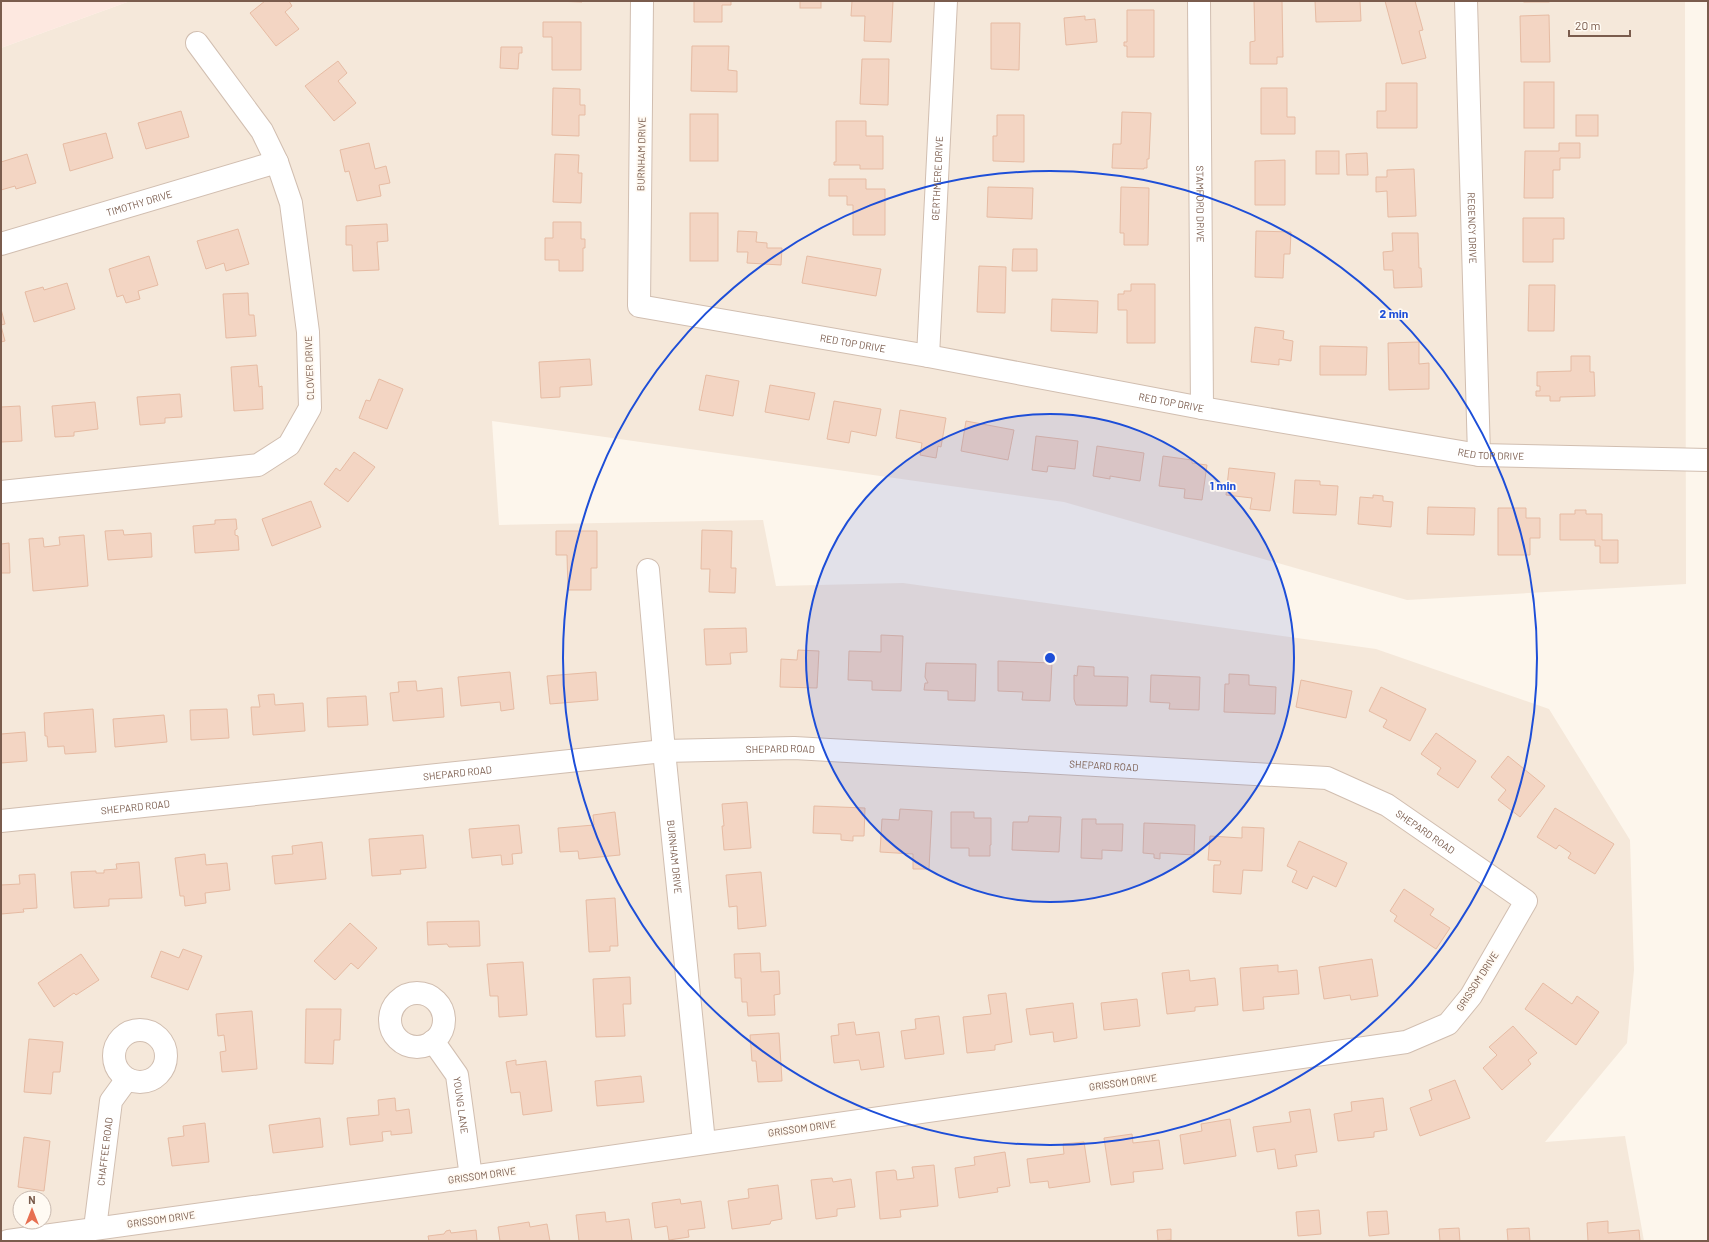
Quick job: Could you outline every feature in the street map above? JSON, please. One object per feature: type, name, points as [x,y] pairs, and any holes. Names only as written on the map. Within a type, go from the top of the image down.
[{"type":"street","name":"BURNHAM DRIVE","points":[[639,306],[642,1]]},
{"type":"street","name":"GERTHMERE DRIVE","points":[[928,356],[946,1]]},
{"type":"street","name":"STAMFORD DRIVE","points":[[1199,1],[1202,408]]},
{"type":"street","name":"REGENCY DRIVE","points":[[1466,1],[1479,455]]},
{"type":"street","name":"CLOVER DRIVE","points":[[1,492],[258,465],[289,445],[310,408],[308,332],[291,203],[277,162],[262,131],[197,43]]},
{"type":"street","name":"TIMOTHY DRIVE","points":[[1,244],[277,162]]},
{"type":"street","name":"RED TOP DRIVE","points":[[639,306],[928,356],[1202,408],[1479,455],[1708,460]]},
{"type":"street","name":"BURNHAM DRIVE","points":[[648,570],[664,751],[704,1142]]},
{"type":"street","name":"SHEPARD ROAD","points":[[1,821],[664,751],[794,748],[1327,778],[1387,805],[1526,901]]},
{"type":"street","name":"GRISSOM DRIVE","points":[[8,1241],[471,1177],[704,1142],[1406,1042],[1448,1024],[1471,996],[1526,901]]},
{"type":"street","name":"YOUNG LANE","points":[[433,1041],[457,1075],[471,1177]]},
{"type":"street","name":"CHAFFEE ROAD","points":[[95,1228],[111,1101],[126,1079]]},
{"type":"shaded area","points":[[1,1],[130,1],[1,48]]},
{"type":"shaded area","points":[[130,1],[1685,1],[1686,584],[1407,600],[1064,502],[492,421],[499,525],[763,520],[776,586],[903,583],[1376,649],[1549,709],[1630,840],[1634,970],[1627,1043],[1545,1142],[1625,1136],[1644,1241],[1,1241],[1,48]]},
{"type":"building","points":[[265,1],[289,1],[292,6],[285,12],[299,29],[276,46],[250,13]]},
{"type":"building","points":[[554,1],[582,1],[582,2]]},
{"type":"building","points":[[694,1],[731,1],[731,5],[722,5],[722,22],[694,22]]},
{"type":"building","points":[[800,1],[821,1],[821,8],[800,8]]},
{"type":"building","points":[[852,1],[893,1],[891,42],[864,41],[865,16],[851,16]]},
{"type":"building","points":[[1254,1],[1282,1],[1283,57],[1277,57],[1277,64],[1250,64],[1250,42],[1255,41]]},
{"type":"building","points":[[1315,1],[1360,1],[1361,21],[1316,22]]},
{"type":"building","points":[[1385,1],[1415,1],[1423,30],[1419,31],[1426,58],[1402,64]]},
{"type":"building","points":[[1549,1],[1549,2],[1524,2]]},
{"type":"building","points":[[1127,10],[1154,10],[1154,57],[1127,57],[1127,46],[1124,46],[1124,42],[1127,42]]},
{"type":"building","points":[[1549,15],[1550,62],[1521,62],[1520,16]]},
{"type":"building","points":[[1085,16],[1085,20],[1095,19],[1097,42],[1066,45],[1064,18]]},
{"type":"building","points":[[543,22],[581,22],[581,70],[552,70],[552,37],[543,37]]},
{"type":"building","points":[[991,23],[1020,23],[1019,70],[991,69]]},
{"type":"building","points":[[692,46],[729,46],[728,70],[737,71],[737,92],[691,91]]},
{"type":"building","points":[[501,47],[522,47],[522,53],[519,53],[518,69],[500,68]]},
{"type":"building","points":[[862,59],[889,59],[888,105],[860,104]]},
{"type":"building","points":[[338,61],[347,73],[338,81],[356,103],[334,121],[305,86]]},
{"type":"building","points":[[1524,82],[1554,82],[1554,128],[1524,128]]},
{"type":"building","points":[[1386,83],[1417,83],[1417,128],[1377,128],[1377,111],[1386,111]]},
{"type":"building","points":[[553,88],[580,89],[580,105],[585,105],[585,115],[579,115],[579,136],[552,135]]},
{"type":"building","points":[[1261,88],[1287,88],[1287,117],[1295,117],[1295,134],[1261,134]]},
{"type":"building","points":[[181,111],[189,137],[146,149],[138,123]]},
{"type":"building","points":[[1122,112],[1151,113],[1149,159],[1147,159],[1147,168],[1112,168],[1113,144],[1121,144]]},
{"type":"building","points":[[690,114],[718,114],[718,161],[690,161]]},
{"type":"building","points":[[997,115],[1024,115],[1024,162],[993,161],[993,136],[997,136]]},
{"type":"building","points":[[1576,115],[1598,115],[1598,136],[1576,136]]},
{"type":"building","points":[[836,121],[866,121],[866,136],[883,136],[883,169],[860,169],[860,165],[834,165],[834,162],[836,162]]},
{"type":"building","points":[[106,133],[113,158],[70,171],[63,144]]},
{"type":"building","points":[[369,143],[375,169],[386,166],[390,183],[379,185],[381,196],[357,201],[349,171],[345,172],[340,150]]},
{"type":"building","points":[[1559,143],[1580,143],[1580,158],[1560,158],[1560,170],[1553,170],[1553,198],[1524,198],[1525,151],[1559,151]]},
{"type":"building","points":[[1316,151],[1339,151],[1339,174],[1316,174]]},
{"type":"building","points":[[1367,153],[1368,175],[1347,175],[1346,154]]},
{"type":"building","points":[[27,154],[36,183],[16,189],[15,186],[1,190],[1,162]]},
{"type":"building","points":[[555,154],[579,155],[578,173],[582,173],[581,203],[553,202]]},
{"type":"building","points":[[1285,160],[1285,205],[1255,205],[1255,161]]},
{"type":"building","points":[[1414,169],[1416,216],[1388,217],[1387,191],[1376,192],[1376,177],[1387,177],[1387,170]]},
{"type":"building","points":[[829,179],[866,179],[866,189],[885,189],[885,235],[853,235],[853,205],[847,205],[847,196],[829,196]]},
{"type":"building","points":[[988,187],[1033,188],[1032,219],[987,217]]},
{"type":"building","points":[[1121,187],[1149,188],[1148,245],[1124,245],[1124,233],[1120,233]]},
{"type":"building","points":[[690,213],[718,213],[718,261],[690,261]]},
{"type":"building","points":[[1523,218],[1564,218],[1564,239],[1553,239],[1553,262],[1523,262]]},
{"type":"building","points":[[553,222],[581,222],[581,239],[585,239],[585,248],[583,248],[583,271],[559,271],[559,260],[545,260],[545,238],[553,238]]},
{"type":"building","points":[[387,224],[388,241],[377,242],[379,270],[353,271],[352,245],[346,245],[346,226]]},
{"type":"building","points":[[238,229],[249,264],[226,271],[224,263],[206,269],[197,241]]},
{"type":"building","points":[[738,231],[757,232],[756,242],[767,243],[767,248],[782,248],[781,265],[747,263],[748,252],[737,252]]},
{"type":"building","points":[[1256,231],[1291,232],[1290,254],[1284,254],[1283,278],[1255,277]]},
{"type":"building","points":[[1392,233],[1418,233],[1419,268],[1421,268],[1422,287],[1394,288],[1393,270],[1384,270],[1383,252],[1393,251]]},
{"type":"building","points":[[1013,249],[1037,249],[1037,271],[1012,271]]},
{"type":"building","points":[[149,256],[158,285],[138,291],[140,299],[126,303],[123,295],[117,297],[109,269]]},
{"type":"building","points":[[807,256],[881,269],[876,296],[802,283]]},
{"type":"building","points":[[979,266],[1006,267],[1005,313],[977,312]]},
{"type":"building","points":[[67,283],[75,309],[34,322],[25,292],[43,287],[44,290]]},
{"type":"building","points":[[1131,284],[1155,284],[1155,343],[1127,343],[1127,310],[1118,310],[1118,294],[1124,294],[1124,291],[1131,291]]},
{"type":"building","points":[[1529,285],[1555,285],[1554,331],[1528,331]]},
{"type":"building","points":[[248,293],[249,315],[254,315],[256,336],[226,338],[223,294]]},
{"type":"building","points":[[1052,299],[1098,301],[1097,333],[1051,331]]},
{"type":"building","points":[[1,309],[5,324],[1,325]]},
{"type":"building","points":[[1,326],[5,341],[1,342]]},
{"type":"building","points":[[1255,327],[1284,331],[1283,339],[1293,341],[1291,361],[1279,359],[1279,365],[1251,362]]},
{"type":"building","points":[[1419,342],[1419,364],[1429,363],[1429,389],[1389,390],[1388,343]]},
{"type":"building","points":[[1320,346],[1367,347],[1366,375],[1320,375]]},
{"type":"building","points":[[1571,356],[1590,356],[1590,372],[1594,372],[1595,396],[1560,397],[1560,401],[1550,401],[1550,396],[1536,396],[1536,391],[1540,391],[1540,386],[1537,386],[1537,372],[1571,371]]},
{"type":"building","points":[[590,359],[592,385],[560,387],[560,397],[541,398],[539,362]]},
{"type":"building","points":[[257,365],[259,387],[262,386],[263,409],[234,411],[231,367]]},
{"type":"building","points":[[706,375],[739,381],[733,416],[699,410]]},
{"type":"building","points":[[379,379],[403,389],[387,429],[359,418],[366,400],[370,401]]},
{"type":"building","points":[[770,385],[815,393],[809,420],[765,412]]},
{"type":"building","points":[[180,394],[182,417],[165,418],[165,423],[140,425],[137,397]]},
{"type":"building","points":[[834,401],[881,409],[876,436],[851,431],[849,443],[827,439]]},
{"type":"building","points":[[95,402],[98,429],[74,432],[74,436],[55,437],[52,406]]},
{"type":"building","points":[[20,406],[22,441],[1,442],[1,407]]},
{"type":"building","points":[[900,410],[946,418],[941,447],[938,446],[936,458],[920,455],[922,443],[896,438]]},
{"type":"building","points":[[966,421],[1014,430],[1008,460],[961,451]]},
{"type":"building","points":[[1036,436],[1078,441],[1075,469],[1048,466],[1047,472],[1032,470]]},
{"type":"building","points":[[1097,446],[1144,453],[1140,481],[1110,476],[1110,479],[1093,476]]},
{"type":"building","points":[[354,452],[375,467],[348,502],[324,484],[336,468],[340,471]]},
{"type":"building","points":[[1163,456],[1192,460],[1192,463],[1207,465],[1202,500],[1184,498],[1185,489],[1159,486]]},
{"type":"building","points":[[1229,468],[1275,473],[1270,511],[1250,509],[1252,498],[1226,495]]},
{"type":"building","points":[[1295,480],[1320,481],[1320,485],[1338,486],[1336,515],[1293,513]]},
{"type":"building","points":[[1373,495],[1383,496],[1383,501],[1393,502],[1391,527],[1358,524],[1360,497],[1373,498]]},
{"type":"building","points":[[311,501],[321,527],[272,546],[262,519]]},
{"type":"building","points":[[1428,507],[1475,508],[1474,535],[1427,534]]},
{"type":"building","points":[[1498,508],[1526,508],[1526,518],[1540,518],[1540,538],[1530,538],[1530,555],[1498,555]]},
{"type":"building","points":[[1575,510],[1586,510],[1586,514],[1602,514],[1602,540],[1618,540],[1618,563],[1600,563],[1600,546],[1595,546],[1595,540],[1560,540],[1560,514],[1575,514]]},
{"type":"building","points":[[236,519],[237,529],[235,530],[235,535],[238,536],[239,550],[195,553],[193,526],[215,524],[215,520]]},
{"type":"building","points":[[123,530],[124,535],[151,533],[152,557],[108,560],[105,531]]},
{"type":"building","points":[[702,530],[732,531],[731,568],[736,568],[735,593],[709,592],[710,569],[701,569]]},
{"type":"building","points":[[556,531],[597,531],[597,568],[591,568],[591,590],[568,590],[567,555],[556,555]]},
{"type":"building","points":[[84,535],[88,586],[33,591],[29,539],[43,538],[44,547],[60,545],[59,537]]},
{"type":"building","points":[[9,543],[10,573],[1,573],[1,544]]},
{"type":"building","points":[[746,628],[747,652],[730,653],[731,664],[706,665],[704,629]]},
{"type":"building","points":[[881,635],[903,636],[901,691],[872,690],[872,681],[848,680],[849,651],[881,652]]},
{"type":"building","points":[[798,650],[819,651],[817,688],[780,687],[781,659],[797,660]]},
{"type":"building","points":[[998,661],[1052,663],[1050,701],[1022,700],[1023,692],[998,691]]},
{"type":"building","points":[[926,663],[976,664],[975,701],[948,700],[948,691],[924,690],[925,683],[928,683],[925,677]]},
{"type":"building","points":[[1078,666],[1094,667],[1094,676],[1128,677],[1127,706],[1076,705],[1074,699],[1074,675],[1077,676]]},
{"type":"building","points":[[510,672],[514,709],[501,711],[500,702],[461,706],[458,677]]},
{"type":"building","points":[[596,672],[598,700],[550,704],[547,676]]},
{"type":"building","points":[[1229,674],[1249,675],[1249,685],[1276,687],[1275,714],[1224,712],[1225,684],[1229,684]]},
{"type":"building","points":[[1151,675],[1200,677],[1199,710],[1169,709],[1170,703],[1150,702]]},
{"type":"building","points":[[1301,680],[1352,691],[1346,718],[1296,707]]},
{"type":"building","points":[[416,681],[417,691],[442,688],[444,717],[393,721],[390,693],[399,692],[398,682]]},
{"type":"building","points":[[1381,687],[1426,709],[1410,741],[1383,727],[1387,720],[1369,711]]},
{"type":"building","points":[[274,694],[275,705],[303,703],[305,731],[253,735],[251,707],[260,707],[258,695]]},
{"type":"building","points":[[366,696],[368,725],[328,727],[327,698]]},
{"type":"building","points":[[93,709],[96,752],[65,754],[64,746],[48,747],[47,736],[45,736],[44,713]]},
{"type":"building","points":[[227,709],[229,738],[191,740],[190,710]]},
{"type":"building","points":[[164,715],[167,742],[115,747],[113,719]]},
{"type":"building","points":[[25,732],[27,761],[1,763],[1,734]]},
{"type":"building","points":[[1436,733],[1476,761],[1458,788],[1437,774],[1441,768],[1421,754]]},
{"type":"building","points":[[1508,756],[1545,786],[1520,817],[1498,800],[1506,790],[1491,777]]},
{"type":"building","points":[[747,802],[751,848],[724,850],[722,804]]},
{"type":"building","points":[[814,806],[865,808],[864,836],[853,836],[853,841],[841,840],[841,834],[813,833]]},
{"type":"building","points":[[1555,808],[1614,844],[1595,874],[1568,858],[1571,853],[1559,845],[1556,849],[1537,837]]},
{"type":"building","points":[[900,809],[932,811],[929,869],[913,869],[913,854],[880,852],[882,819],[899,820]]},
{"type":"building","points":[[615,812],[620,855],[579,859],[578,851],[560,852],[558,828],[594,825],[593,815]]},
{"type":"building","points":[[951,812],[974,812],[974,818],[991,818],[990,856],[969,856],[969,848],[951,848]]},
{"type":"building","points":[[1029,816],[1061,817],[1059,852],[1012,850],[1013,822],[1028,822]]},
{"type":"building","points":[[1082,819],[1096,819],[1096,824],[1123,824],[1122,851],[1102,850],[1102,859],[1081,858]]},
{"type":"building","points":[[1144,823],[1195,825],[1194,855],[1160,853],[1160,859],[1154,858],[1154,854],[1143,853]]},
{"type":"building","points":[[519,825],[522,853],[512,854],[513,864],[502,865],[501,855],[472,858],[469,829]]},
{"type":"building","points":[[1242,827],[1264,828],[1262,871],[1243,870],[1241,894],[1213,892],[1214,865],[1220,865],[1221,861],[1208,860],[1210,836],[1242,838]]},
{"type":"building","points":[[423,835],[426,868],[400,870],[401,874],[372,876],[369,839]]},
{"type":"building","points":[[1299,841],[1347,863],[1336,887],[1313,876],[1307,889],[1292,882],[1297,871],[1287,866]]},
{"type":"building","points":[[322,842],[326,879],[275,884],[272,856],[293,854],[292,846]]},
{"type":"building","points":[[205,854],[206,865],[227,863],[230,890],[205,893],[206,903],[185,906],[184,896],[180,896],[175,858]]},
{"type":"building","points":[[139,862],[142,898],[109,899],[109,906],[74,908],[71,872],[96,871],[96,873],[104,873],[104,870],[117,869],[116,864]]},
{"type":"building","points":[[761,872],[766,926],[738,929],[737,906],[729,907],[726,875]]},
{"type":"building","points":[[35,874],[37,908],[23,909],[24,912],[1,914],[1,885],[20,884],[19,875]]},
{"type":"building","points":[[1404,889],[1434,909],[1430,915],[1450,928],[1436,949],[1394,921],[1397,916],[1390,911]]},
{"type":"building","points":[[615,898],[618,946],[610,946],[610,951],[589,952],[586,900]]},
{"type":"building","points":[[479,921],[480,946],[449,947],[447,944],[428,945],[427,922]]},
{"type":"building","points":[[350,923],[377,948],[358,969],[351,963],[335,980],[314,961]]},
{"type":"building","points":[[183,949],[202,956],[188,990],[151,977],[161,951],[179,958]]},
{"type":"building","points":[[760,953],[761,972],[779,971],[780,994],[774,995],[775,1015],[748,1016],[747,1002],[742,1002],[741,978],[735,978],[734,954]]},
{"type":"building","points":[[81,954],[99,980],[76,995],[74,993],[54,1007],[38,983]]},
{"type":"building","points":[[1372,959],[1378,996],[1351,1000],[1350,995],[1324,999],[1319,967]]},
{"type":"building","points":[[523,962],[527,1015],[499,1017],[498,996],[490,996],[487,964]]},
{"type":"building","points":[[1278,965],[1278,972],[1297,970],[1299,994],[1263,997],[1264,1009],[1243,1011],[1240,968]]},
{"type":"building","points":[[1189,970],[1190,981],[1215,978],[1218,1005],[1195,1007],[1195,1011],[1167,1014],[1162,973]]},
{"type":"building","points":[[630,977],[631,1004],[623,1004],[625,1036],[596,1037],[593,979]]},
{"type":"building","points":[[1543,983],[1572,1004],[1577,996],[1599,1012],[1576,1045],[1525,1009]]},
{"type":"building","points":[[1006,993],[1012,1042],[995,1045],[995,1050],[967,1053],[963,1017],[991,1014],[988,995]]},
{"type":"building","points":[[1137,999],[1140,1026],[1104,1030],[1101,1003]]},
{"type":"building","points":[[1073,1003],[1077,1038],[1054,1042],[1053,1032],[1030,1035],[1026,1009]]},
{"type":"building","points":[[306,1009],[341,1009],[340,1040],[334,1040],[333,1064],[305,1063]]},
{"type":"building","points":[[252,1011],[257,1069],[222,1072],[220,1052],[226,1051],[224,1035],[218,1036],[216,1014]]},
{"type":"building","points":[[939,1016],[944,1054],[905,1059],[901,1031],[916,1029],[915,1019]]},
{"type":"building","points":[[854,1022],[856,1035],[879,1032],[884,1067],[861,1070],[859,1060],[834,1063],[831,1036],[839,1035],[838,1024]]},
{"type":"building","points":[[1513,1026],[1537,1053],[1528,1060],[1531,1064],[1502,1090],[1483,1068],[1497,1055],[1489,1047]]},
{"type":"building","points":[[779,1033],[782,1081],[758,1082],[756,1061],[752,1061],[750,1035]]},
{"type":"building","points":[[29,1039],[63,1042],[60,1072],[53,1072],[51,1094],[24,1092]]},
{"type":"building","points":[[516,1060],[516,1065],[546,1061],[552,1111],[523,1115],[520,1092],[511,1093],[506,1062]]},
{"type":"building","points":[[641,1076],[644,1102],[597,1106],[595,1081]]},
{"type":"building","points":[[1455,1080],[1470,1118],[1420,1136],[1410,1108],[1432,1100],[1429,1090]]},
{"type":"building","points":[[395,1098],[396,1111],[409,1109],[412,1133],[391,1135],[391,1131],[382,1132],[383,1141],[350,1145],[347,1118],[379,1115],[378,1100]]},
{"type":"building","points":[[1383,1098],[1387,1130],[1374,1132],[1374,1137],[1338,1141],[1334,1114],[1352,1111],[1351,1102]]},
{"type":"building","points":[[1310,1109],[1317,1152],[1295,1155],[1297,1166],[1278,1169],[1275,1149],[1257,1152],[1253,1127],[1291,1122],[1289,1112]]},
{"type":"building","points":[[320,1118],[323,1147],[273,1153],[269,1125]]},
{"type":"building","points":[[1230,1119],[1236,1156],[1184,1164],[1180,1135],[1202,1131],[1201,1124]]},
{"type":"building","points":[[205,1123],[209,1162],[172,1166],[168,1138],[184,1136],[183,1126]]},
{"type":"building","points":[[1132,1134],[1133,1143],[1159,1140],[1163,1169],[1133,1172],[1134,1182],[1111,1185],[1104,1138]]},
{"type":"building","points":[[24,1137],[50,1141],[44,1190],[18,1187]]},
{"type":"building","points":[[1084,1142],[1090,1182],[1049,1188],[1048,1181],[1030,1183],[1027,1159],[1064,1154],[1063,1144]]},
{"type":"building","points":[[1005,1152],[1010,1186],[997,1188],[998,1192],[959,1198],[955,1168],[975,1165],[974,1157]]},
{"type":"building","points":[[934,1165],[938,1206],[900,1210],[901,1217],[880,1219],[876,1172],[894,1170],[896,1171],[897,1180],[914,1178],[912,1167]]},
{"type":"building","points":[[832,1178],[833,1182],[851,1179],[855,1207],[837,1209],[837,1216],[816,1219],[811,1180]]},
{"type":"building","points":[[778,1185],[782,1219],[771,1221],[770,1224],[732,1229],[728,1201],[749,1198],[748,1189]]},
{"type":"building","points":[[680,1199],[681,1204],[701,1201],[705,1228],[688,1230],[689,1237],[669,1240],[667,1226],[655,1228],[652,1203]]},
{"type":"building","points":[[1319,1210],[1321,1234],[1298,1236],[1296,1212]]},
{"type":"building","points":[[1387,1211],[1389,1234],[1369,1236],[1367,1212]]},
{"type":"building","points":[[605,1212],[606,1222],[629,1219],[632,1241],[579,1241],[576,1215]]},
{"type":"building","points":[[1608,1221],[1608,1233],[1639,1230],[1640,1241],[1588,1241],[1587,1223]]},
{"type":"building","points":[[529,1222],[530,1227],[547,1224],[550,1241],[500,1241],[498,1227]]},
{"type":"building","points":[[1459,1228],[1460,1241],[1440,1241],[1439,1229]]},
{"type":"building","points":[[1529,1228],[1530,1241],[1508,1241],[1507,1229]]},
{"type":"building","points":[[1171,1229],[1171,1240],[1158,1241],[1157,1230]]},
{"type":"building","points":[[450,1230],[451,1233],[476,1230],[477,1241],[429,1241],[428,1236],[444,1234],[446,1231]]}]
